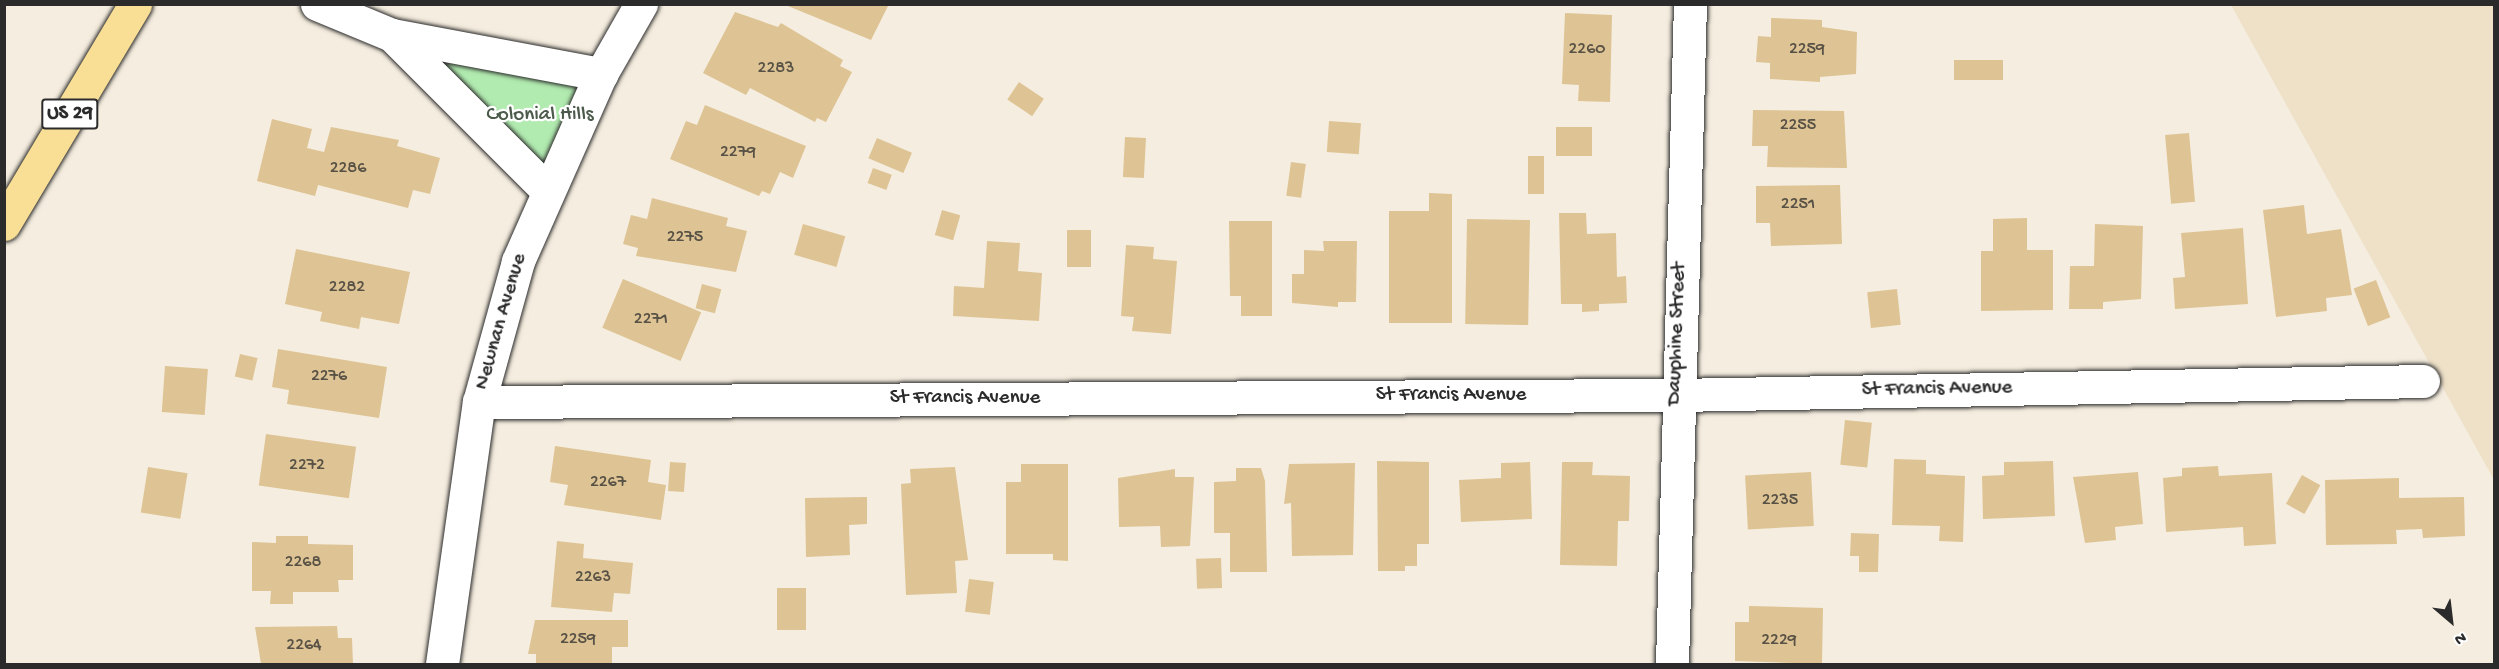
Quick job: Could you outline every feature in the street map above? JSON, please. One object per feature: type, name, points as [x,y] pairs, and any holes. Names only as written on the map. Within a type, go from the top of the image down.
[{"type":"main road","name":"US 29","points":[[4,224],[135,4]]},
{"type":"street","points":[[317,4],[392,35],[601,74]]},
{"type":"street","name":"Newnan Avenue","points":[[442,664],[479,402],[518,261],[601,74],[641,4]]},
{"type":"street","name":"Dauphine Street","points":[[1672,664],[1676,395],[1690,4]]},
{"type":"street","points":[[392,35],[548,191]]},
{"type":"street","name":"St Francis Avenue","points":[[479,402],[1676,395],[2423,381]]},
{"type":"shaded area","points":[[2231,5],[2494,5],[2494,480]]},
{"type":"green space","name":"Colonial Hills","points":[[409,52],[595,88],[554,179]]},
{"type":"building","points":[[783,4],[889,4],[871,40]]},
{"type":"building","points":[[735,12],[778,27],[781,23],[843,60],[840,66],[852,72],[826,122],[817,118],[815,122],[750,88],[746,95],[703,73]]},
{"type":"building","points":[[1565,13],[1612,15],[1610,102],[1578,101],[1579,85],[1562,84]]},
{"type":"building","points":[[1771,18],[1822,20],[1822,27],[1857,32],[1856,74],[1820,77],[1820,82],[1770,79],[1770,63],[1756,62],[1758,36],[1771,37]]},
{"type":"building","points":[[1954,60],[2003,60],[2003,80],[1954,80]]},
{"type":"building","points":[[1019,82],[1044,99],[1032,116],[1007,99]]},
{"type":"building","points":[[705,105],[806,146],[793,178],[780,172],[770,194],[762,191],[759,196],[670,159],[686,121],[697,125]]},
{"type":"building","points":[[1753,110],[1844,111],[1847,168],[1767,167],[1768,146],[1752,146]]},
{"type":"building","points":[[272,119],[312,129],[307,148],[324,152],[331,127],[399,140],[397,146],[440,158],[430,194],[413,190],[408,208],[318,185],[315,196],[257,181]]},
{"type":"building","points":[[1329,121],[1361,123],[1359,154],[1327,152]]},
{"type":"building","points":[[1556,127],[1592,127],[1592,156],[1556,156]]},
{"type":"building","points":[[2189,133],[2195,202],[2171,204],[2165,135]]},
{"type":"building","points":[[1125,137],[1146,138],[1144,178],[1123,177]]},
{"type":"building","points":[[877,138],[912,153],[903,173],[868,158]]},
{"type":"building","points":[[1528,156],[1544,156],[1544,194],[1528,194]]},
{"type":"building","points":[[1291,162],[1306,164],[1301,198],[1286,196]]},
{"type":"building","points":[[873,168],[892,175],[886,190],[868,183]]},
{"type":"building","points":[[1840,185],[1842,244],[1771,246],[1770,223],[1756,223],[1756,186]]},
{"type":"building","points":[[1429,193],[1452,194],[1452,323],[1389,323],[1389,211],[1429,211]]},
{"type":"building","points":[[652,198],[728,218],[726,226],[747,231],[736,272],[636,256],[638,248],[623,244],[631,215],[647,219]]},
{"type":"building","points":[[2304,205],[2307,234],[2341,229],[2352,295],[2326,298],[2327,311],[2276,317],[2263,210]]},
{"type":"building","points":[[942,210],[960,215],[953,240],[935,235]]},
{"type":"building","points":[[1559,213],[1586,213],[1587,234],[1616,233],[1617,277],[1626,276],[1627,303],[1599,304],[1599,311],[1582,312],[1582,304],[1561,304]]},
{"type":"building","points":[[2027,218],[2027,250],[2053,250],[2053,310],[1981,311],[1981,251],[1993,251],[1993,219]]},
{"type":"building","points":[[1467,219],[1530,220],[1528,325],[1465,324]]},
{"type":"building","points":[[1229,221],[1272,221],[1272,316],[1241,316],[1241,296],[1230,296]]},
{"type":"building","points":[[803,224],[845,236],[836,267],[794,255]]},
{"type":"building","points":[[2095,224],[2143,226],[2141,299],[2103,302],[2103,309],[2069,309],[2070,266],[2094,266]]},
{"type":"building","points":[[2243,228],[2248,304],[2175,309],[2173,278],[2185,277],[2181,233]]},
{"type":"building","points":[[1067,230],[1091,230],[1091,267],[1067,267]]},
{"type":"building","points":[[987,241],[1020,243],[1018,271],[1042,273],[1039,321],[953,316],[954,286],[984,288]]},
{"type":"building","points":[[1323,241],[1357,241],[1356,302],[1338,302],[1338,307],[1292,303],[1292,274],[1304,274],[1304,250],[1324,251]]},
{"type":"building","points":[[1126,245],[1154,247],[1153,259],[1177,261],[1171,334],[1132,331],[1134,317],[1121,316]]},
{"type":"building","points":[[296,249],[410,272],[399,324],[361,317],[359,329],[320,321],[322,312],[285,304]]},
{"type":"building","points":[[623,279],[701,312],[681,361],[602,328]]},
{"type":"building","points":[[2376,280],[2390,317],[2368,326],[2354,289]]},
{"type":"building","points":[[702,284],[721,289],[715,313],[696,308]]},
{"type":"building","points":[[1897,289],[1901,325],[1871,328],[1867,292]]},
{"type":"building","points":[[278,349],[387,367],[379,418],[287,404],[289,390],[272,387]]},
{"type":"building","points":[[240,354],[258,358],[252,380],[235,376]]},
{"type":"building","points":[[165,366],[208,369],[205,415],[162,412]]},
{"type":"building","points":[[1845,420],[1872,423],[1867,468],[1840,465]]},
{"type":"building","points":[[266,434],[356,447],[349,498],[259,485]]},
{"type":"building","points":[[555,446],[651,460],[648,482],[666,485],[661,520],[564,505],[568,485],[550,482]]},
{"type":"building","points":[[1894,459],[1926,460],[1926,474],[1965,476],[1963,542],[1939,541],[1940,526],[1892,525]]},
{"type":"building","points":[[1377,461],[1429,462],[1429,544],[1417,544],[1417,566],[1405,566],[1405,571],[1378,571]]},
{"type":"building","points":[[2053,461],[2055,516],[1983,519],[1982,476],[2004,475],[2004,462]]},
{"type":"building","points":[[670,462],[686,463],[684,492],[668,491]]},
{"type":"building","points":[[1530,462],[1532,519],[1461,522],[1459,480],[1501,478],[1501,463]]},
{"type":"building","points":[[1562,462],[1593,462],[1592,475],[1630,476],[1629,521],[1618,521],[1617,566],[1560,565]]},
{"type":"building","points":[[1355,463],[1353,555],[1292,556],[1291,503],[1284,504],[1289,464]]},
{"type":"building","points":[[1021,464],[1068,464],[1068,561],[1053,560],[1053,554],[1006,554],[1006,482],[1021,482]]},
{"type":"building","points":[[2218,466],[2219,476],[2272,473],[2276,544],[2244,546],[2243,527],[2166,532],[2163,478],[2182,476],[2182,468]]},
{"type":"building","points":[[148,467],[188,473],[180,519],[141,512]]},
{"type":"building","points":[[955,467],[968,560],[955,561],[957,593],[906,595],[901,484],[911,483],[910,469]]},
{"type":"building","points":[[1236,468],[1261,468],[1265,481],[1267,572],[1230,572],[1230,533],[1214,533],[1214,482],[1236,481]]},
{"type":"building","points":[[1175,469],[1175,477],[1194,477],[1190,546],[1161,547],[1160,526],[1119,527],[1118,478]]},
{"type":"building","points":[[1811,472],[1814,526],[1748,529],[1745,475]]},
{"type":"building","points":[[2138,472],[2143,524],[2115,527],[2116,540],[2085,543],[2073,477]]},
{"type":"building","points":[[2302,475],[2320,485],[2304,514],[2286,504]]},
{"type":"building","points":[[2399,478],[2399,498],[2464,497],[2465,536],[2423,538],[2422,529],[2396,530],[2397,544],[2326,545],[2325,480]]},
{"type":"building","points":[[867,497],[867,524],[849,525],[850,555],[806,557],[805,498]]},
{"type":"building","points":[[1851,533],[1879,534],[1878,572],[1859,572],[1859,556],[1850,556]]},
{"type":"building","points":[[276,536],[308,536],[308,544],[353,545],[353,580],[338,580],[339,592],[293,592],[293,604],[270,604],[271,591],[252,591],[252,542],[276,543]]},
{"type":"building","points":[[557,541],[584,544],[583,558],[633,563],[630,594],[614,593],[612,612],[551,607]]},
{"type":"building","points":[[1221,558],[1222,588],[1197,589],[1196,559]]},
{"type":"building","points":[[969,579],[994,582],[990,615],[965,612]]},
{"type":"building","points":[[777,588],[806,588],[806,630],[777,630]]},
{"type":"building","points":[[1749,606],[1823,608],[1822,664],[1735,661],[1735,622],[1749,622]]},
{"type":"building","points":[[535,620],[628,620],[628,647],[612,647],[612,664],[536,664],[536,654],[528,654]]},
{"type":"building","points":[[337,626],[338,638],[352,638],[353,664],[261,664],[255,627]]}]
